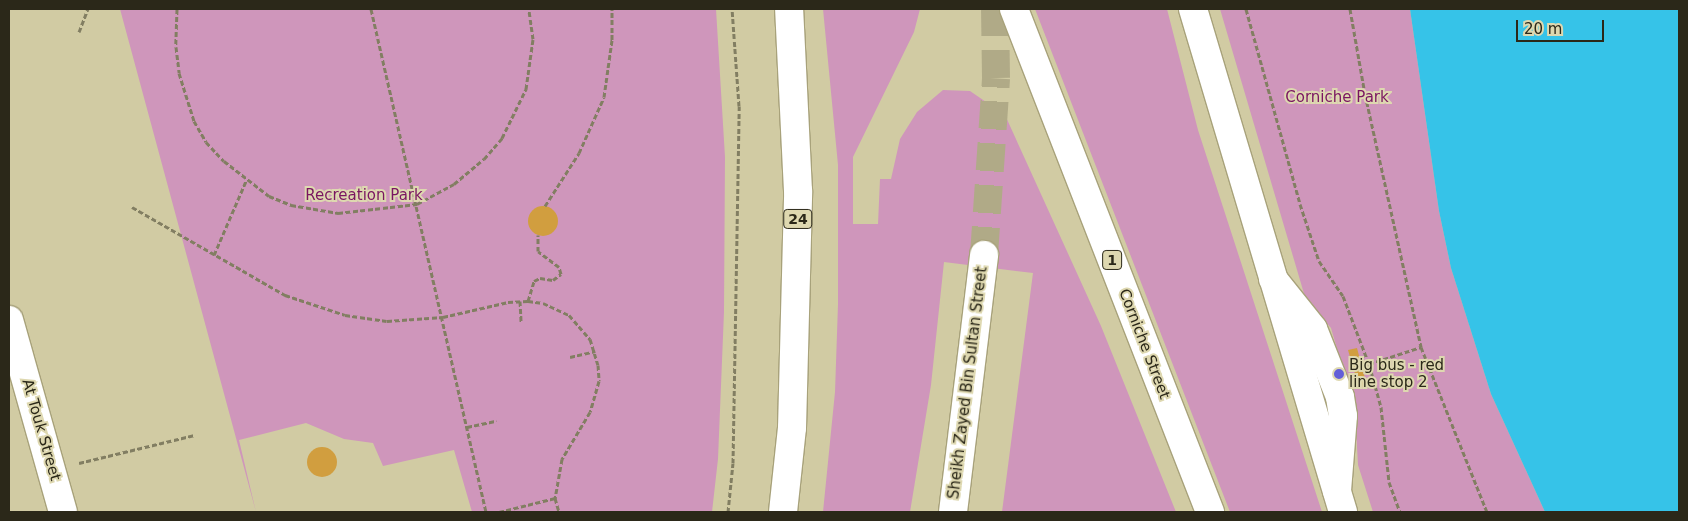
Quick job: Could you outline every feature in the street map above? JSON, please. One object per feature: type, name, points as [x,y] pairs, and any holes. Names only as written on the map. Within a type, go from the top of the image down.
[{"type":"main road","name":"24","points":[[784,512],[793,401],[798,191],[789,9]]},
{"type":"main road","name":"Corniche Street","points":[[1014,9],[1210,512]]},
{"type":"main road","points":[[1193,9],[1340,504]]},
{"type":"main road","name":"Sheikh Zayed Bin Sultan Street","points":[[953,512],[984,255]]},
{"type":"main road","name":"At Touk Street","points":[[9,320],[63,512]]},
{"type":"path","points":[[79,32],[88,9]]},
{"type":"path","points":[[177,9],[178,64],[194,121],[206,142],[246,181],[269,196],[314,210],[368,212],[417,204],[454,184],[484,159],[502,138],[526,89],[533,39],[529,9]]},
{"type":"path","points":[[371,9],[486,512]]},
{"type":"path","points":[[545,206],[579,153],[604,97],[612,40],[612,9]]},
{"type":"path","points":[[728,512],[733,463],[739,106],[732,9]]},
{"type":"path","points":[[1246,9],[1300,204],[1319,261],[1343,296],[1369,364],[1381,407],[1389,482],[1400,512]]},
{"type":"path","points":[[1350,9],[1365,94],[1422,347],[1487,512]]},
{"type":"path","points":[[214,255],[246,181]]},
{"type":"path","points":[[132,207],[285,295],[345,315],[387,321],[442,317],[520,301],[543,303],[569,315],[578,322],[595,351],[598,365],[596,399],[562,459],[555,498],[559,512]]},
{"type":"path","points":[[528,301],[534,281],[540,278],[553,280],[561,274],[559,267],[538,250],[538,236]]},
{"type":"path","points":[[520,301],[521,323]]},
{"type":"path","points":[[1369,364],[1422,347]]},
{"type":"path","points":[[570,357],[595,351]]},
{"type":"path","points":[[467,427],[496,421]]},
{"type":"path","points":[[52,470],[195,435]]},
{"type":"path","points":[[499,512],[555,498]]},
{"type":"green space","name":"Recreation Park","points":[[120,9],[716,9],[725,157],[724,312],[718,459],[712,512],[472,512],[454,450],[383,466],[373,443],[344,439],[306,423],[239,440],[256,512]]},
{"type":"green space","points":[[823,9],[920,9],[914,32],[853,157],[853,224],[878,224],[880,179],[891,179],[900,139],[917,112],[943,90],[970,91],[1005,115],[1101,326],[1176,512],[1002,512],[1033,273],[944,262],[931,385],[910,512],[823,512],[835,392],[838,304],[838,165]]},
{"type":"green space","points":[[1035,9],[1167,9],[1198,130],[1322,512],[1230,512]]},
{"type":"green space","name":"Corniche Park","points":[[1220,9],[1410,9],[1439,211],[1451,268],[1491,394],[1545,512],[1373,512],[1358,465],[1355,411],[1331,328],[1305,297]]},
{"type":"water","points":[[1410,9],[1679,9],[1679,512],[1545,512],[1491,394],[1451,268],[1439,211]]},
{"type":"building","points":[[543,206],[549,207],[557,215],[557,227],[549,235],[543,236],[537,235],[529,227],[528,221],[529,215],[537,207]]},
{"type":"building","points":[[1357,348],[1367,386],[1359,388],[1348,350]]},
{"type":"building","points":[[322,447],[333,451],[337,462],[333,473],[322,477],[311,473],[307,462],[311,451]]},
{"type":"tunnel","points":[[984,255],[996,78],[995,9]]},
{"type":"place","name":"Big bus - red line stop 2","points":[[1339,374]]}]
